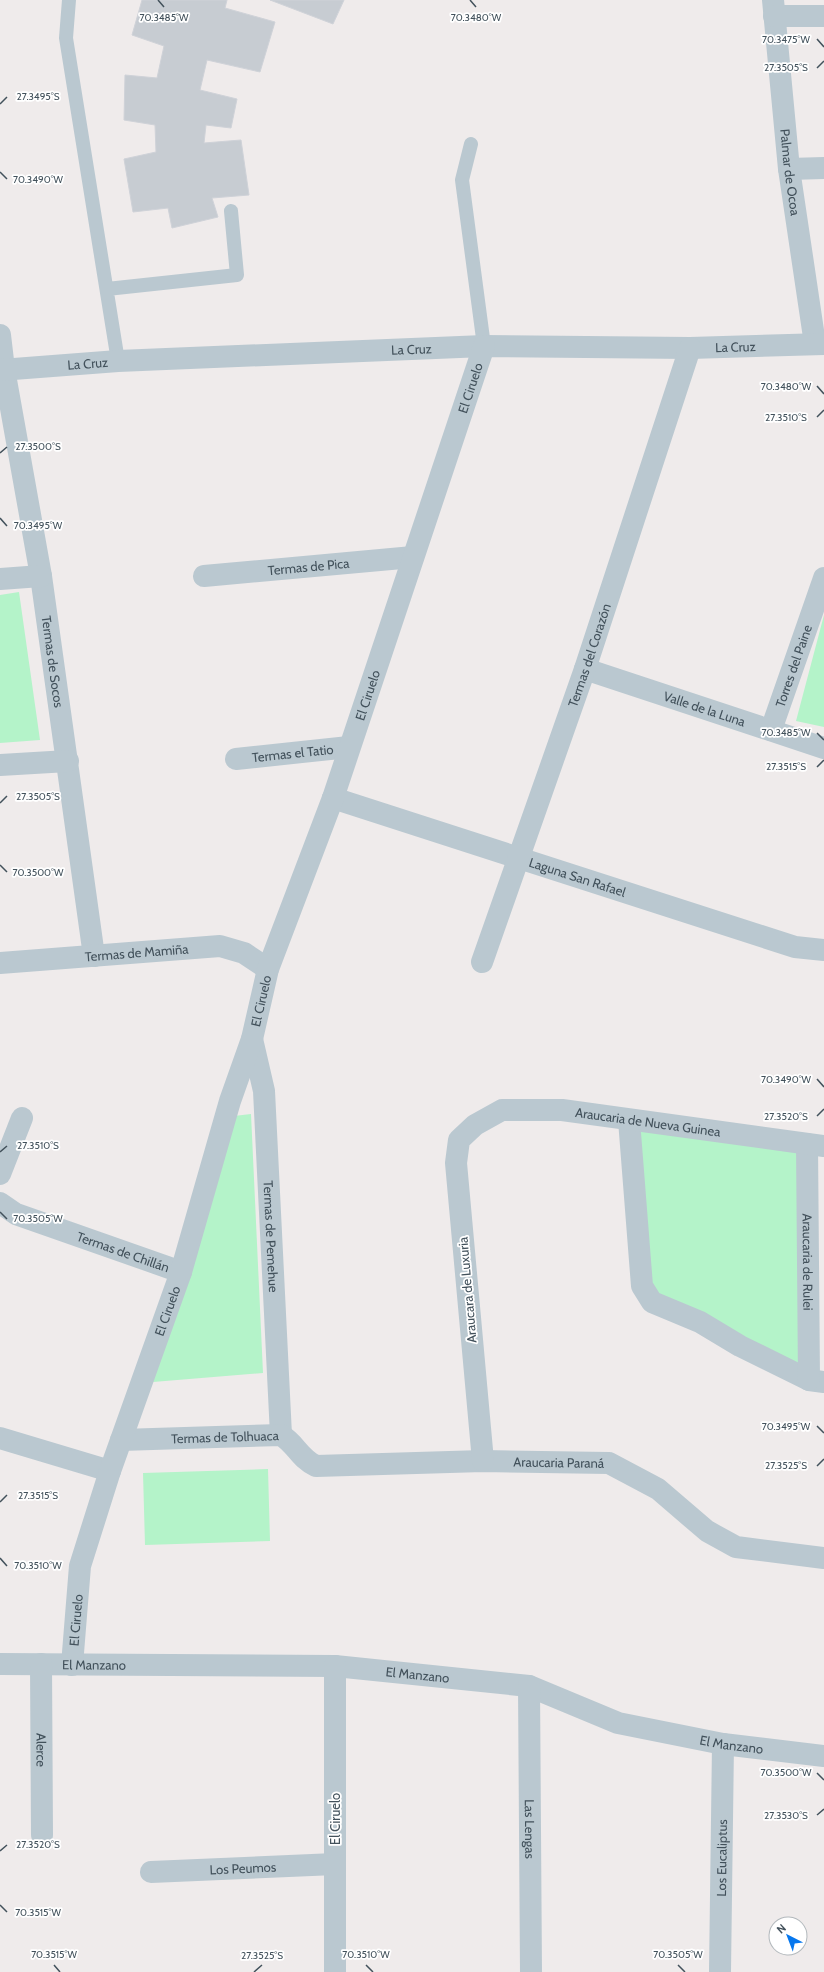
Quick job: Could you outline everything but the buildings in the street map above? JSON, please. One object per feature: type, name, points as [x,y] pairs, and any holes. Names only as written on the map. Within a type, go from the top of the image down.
[{"type":"street","points":[[774,8],[824,16]]},
{"type":"street","name":"Palmar de Ocoa","points":[[774,8],[789,169],[820,344]]},
{"type":"street","points":[[789,169],[824,168]]},
{"type":"street","name":"Termas de Socos","points":[[0,335],[2,370],[41,576],[94,956]]},
{"type":"street","name":"La Cruz","points":[[2,370],[118,361],[484,346],[690,348],[820,344]]},
{"type":"street","name":"El Ciruelo","points":[[72,1665],[80,1566],[110,1471],[181,1272],[230,1101],[252,1039],[268,969],[333,798],[484,346]]},
{"type":"street","name":"Termas del Corazón","points":[[482,962],[585,669],[690,348]]},
{"type":"street","name":"Termas de Pica","points":[[204,576],[413,557]]},
{"type":"street","points":[[0,579],[41,576]]},
{"type":"street","name":"Torres del Paine","points":[[771,730],[824,578]]},
{"type":"street","name":"Valle de la Luna","points":[[585,669],[824,748]]},
{"type":"street","name":"Termas el Tatio","points":[[236,759],[349,747]]},
{"type":"street","points":[[0,765],[68,761]]},
{"type":"street","name":"Laguna San Rafael","points":[[333,798],[795,947],[824,950]]},
{"type":"street","name":"Termas de Mamiña","points":[[0,963],[220,946],[244,953],[268,969]]},
{"type":"street","name":"Termas de Pemehue","points":[[252,1039],[264,1091],[281,1434]]},
{"type":"street","name":"Araucaria de Nueva Guinea","points":[[475,1125],[502,1110],[562,1110],[816,1145]]},
{"type":"street","points":[[0,1174],[22,1118]]},
{"type":"street","points":[[629,1120],[642,1286],[652,1302],[700,1322],[740,1346],[817,1381]]},
{"type":"street","name":"Araucara de Luxuria","points":[[475,1125],[459,1140],[456,1163],[483,1461]]},
{"type":"street","name":"Araucaria de Rulei","points":[[816,1145],[817,1381]]},
{"type":"street","name":"Termas de Chillán","points":[[0,1203],[16,1214],[181,1272]]},
{"type":"street","name":"Termas de Tolhuaca","points":[[121,1440],[281,1434],[295,1446],[301,1457],[316,1466]]},
{"type":"street","points":[[0,1438],[110,1471]]},
{"type":"street","name":"Araucaria Paraná","points":[[316,1466],[483,1461],[609,1463],[658,1489],[707,1531],[736,1546],[824,1558]]},
{"type":"street","name":"El Manzano","points":[[0,1664],[335,1666],[529,1686],[618,1723],[723,1744],[824,1756]]},
{"type":"street","name":"Alerce","points":[[41,1664],[42,1835]]},
{"type":"street","name":"El Ciruelo","points":[[335,1666],[335,1972]]},
{"type":"street","name":"Las Lengas","points":[[529,1686],[531,1972]]},
{"type":"street","name":"Los Eucaliptus","points":[[720,1972],[723,1744]]},
{"type":"street","name":"Los Peumos","points":[[151,1872],[335,1864]]},
{"type":"lane","points":[[69,0],[66,38],[118,361]]},
{"type":"lane","points":[[471,144],[462,180],[484,346]]},
{"type":"lane","points":[[107,289],[237,275],[230,211]]},
{"type":"green space","points":[[19,592],[40,740],[0,743],[0,595]]},
{"type":"green space","points":[[824,615],[824,727],[796,721]]},
{"type":"green space","points":[[251,1114],[263,1373],[153,1382],[234,1116]]},
{"type":"green space","points":[[636,1129],[801,1149],[802,1369],[656,1297],[648,1281]]},
{"type":"green space","points":[[268,1469],[270,1541],[145,1545],[143,1473]]}]
